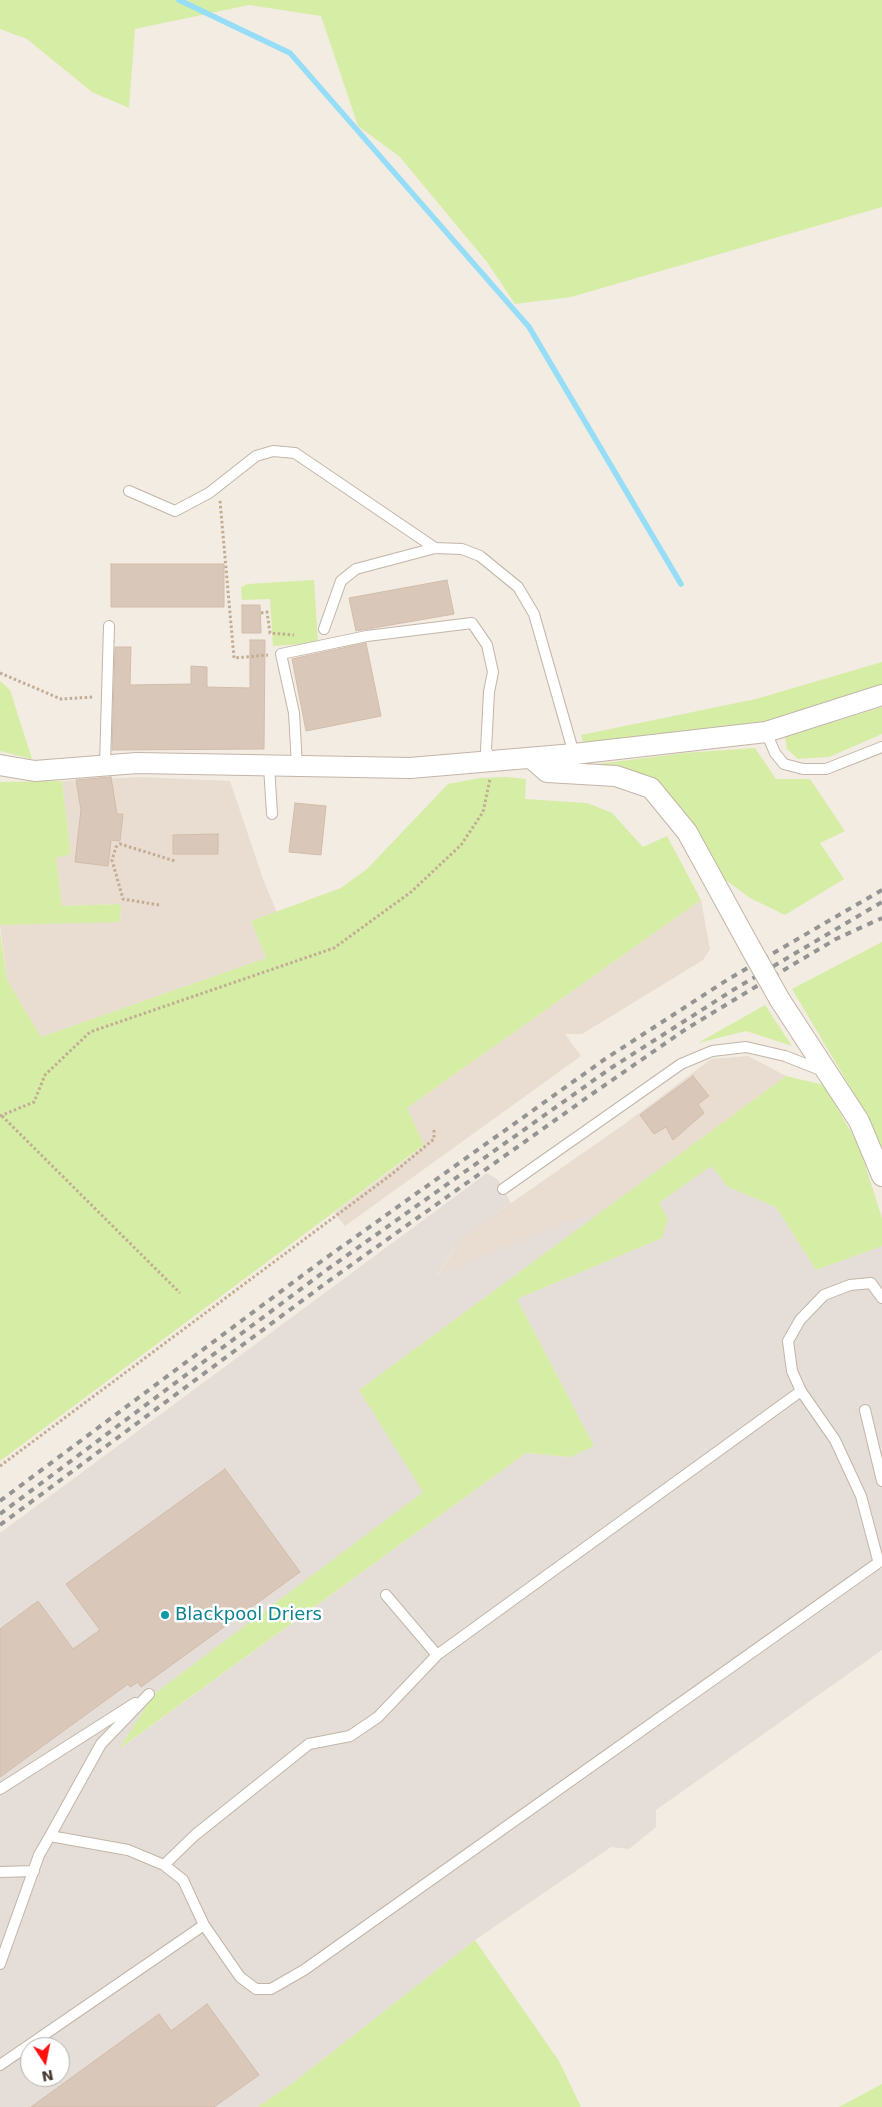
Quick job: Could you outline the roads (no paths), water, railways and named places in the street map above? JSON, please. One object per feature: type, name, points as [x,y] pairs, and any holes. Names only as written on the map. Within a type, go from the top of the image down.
[{"type":"street","points":[[0,765],[35,771],[105,765],[410,768],[574,754],[766,732],[882,695]]},
{"type":"street","points":[[531,758],[547,772],[616,776],[651,788],[687,832],[780,1000],[859,1121],[882,1176]]},
{"type":"lane","points":[[130,491],[175,511],[218,485],[256,456],[273,451],[295,453],[435,548]]},
{"type":"lane","points":[[324,629],[341,581],[356,569],[435,548],[462,549],[480,556],[518,587],[534,614],[574,754]]},
{"type":"lane","points":[[297,766],[294,713],[281,654],[367,636],[472,623],[488,646],[492,672],[486,750],[492,761]]},
{"type":"lane","points":[[105,765],[109,626]]},
{"type":"lane","points":[[766,732],[775,754],[784,764],[803,769],[826,768],[882,746]]},
{"type":"lane","points":[[269,766],[272,814]]},
{"type":"lane","points":[[503,1189],[681,1064],[712,1051],[746,1047],[785,1056],[827,1073]]},
{"type":"lane","points":[[880,1560],[861,1496],[835,1440],[802,1391],[792,1371],[788,1341],[800,1320],[824,1295],[850,1285],[872,1282],[882,1298]]},
{"type":"lane","points":[[164,1864],[195,1834],[309,1744],[350,1736],[378,1717],[437,1654],[802,1391]]},
{"type":"lane","points":[[865,1410],[882,1481]]},
{"type":"lane","points":[[50,1836],[128,1850],[164,1864],[183,1880],[204,1925],[247,1984],[262,1989],[281,1985],[880,1560],[882,1540]]},
{"type":"lane","points":[[386,1595],[437,1654]]},
{"type":"lane","points":[[0,1789],[149,1694],[101,1744],[50,1836],[34,1871],[0,1964]]},
{"type":"lane","points":[[0,1872],[34,1871]]},
{"type":"lane","points":[[0,2065],[204,1925]]},
{"type":"waterway","points":[[179,0],[290,53],[529,327],[681,584]]},
{"type":"railway","points":[[0,1501],[319,1263],[605,1059],[727,980],[882,890]]},
{"type":"railway","points":[[0,1514],[325,1271],[611,1068],[733,990],[882,902]]},
{"type":"railway","points":[[0,1525],[330,1280],[686,1029],[836,939],[882,918]]},
{"type":"place","name":"Blackpool Driers","points":[[165,1615]]}]
